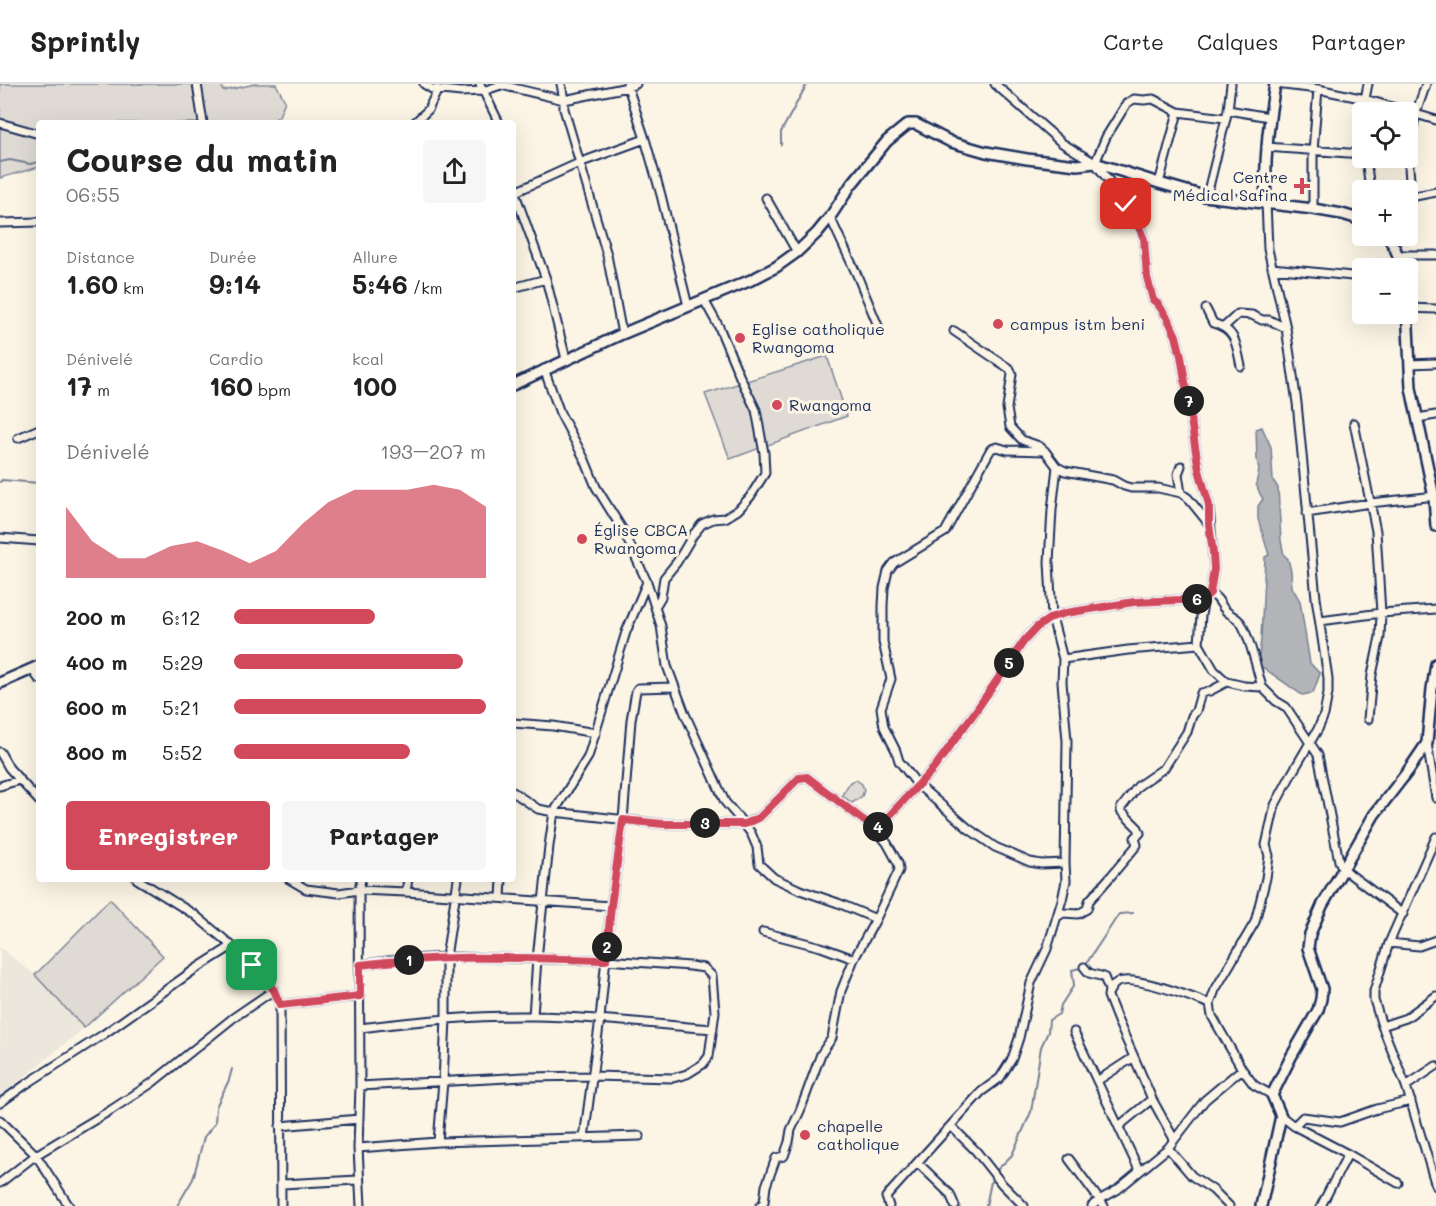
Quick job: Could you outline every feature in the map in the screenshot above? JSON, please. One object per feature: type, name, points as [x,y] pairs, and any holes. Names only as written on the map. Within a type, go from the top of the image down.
[{"type":"street","points":[[197,84],[203,120]]},
{"type":"street","points":[[424,84],[432,89],[461,92],[501,85],[564,100],[636,84]]},
{"type":"street","points":[[561,84],[564,109],[607,255],[622,333]]},
{"type":"street","points":[[995,84],[1062,143],[1095,163],[1159,183],[1178,192],[1266,202],[1352,217]]},
{"type":"street","points":[[1204,196],[1209,187],[1231,84]]},
{"type":"street","points":[[1376,102],[1318,89],[1275,84],[1269,117],[1264,176],[1268,249],[1286,328],[1297,403],[1316,598],[1329,678],[1328,693],[1324,715],[1318,729],[1275,805],[1266,845],[1269,856],[1266,878],[1255,922],[1215,990],[1210,1004],[1212,1016],[1242,1069],[1254,1085],[1272,1095],[1281,1116],[1294,1126],[1398,1183]]},
{"type":"street","points":[[1365,99],[1368,84]]},
{"type":"street","points":[[1418,107],[1426,84]]},
{"type":"street","points":[[628,86],[661,195],[688,306]]},
{"type":"street","points":[[481,87],[498,120]]},
{"type":"street","points":[[417,120],[428,110],[438,89]]},
{"type":"street","points":[[1313,209],[1313,151],[1318,89]]},
{"type":"street","points":[[1095,163],[1106,137],[1127,103],[1134,99],[1153,99],[1178,112],[1269,117]]},
{"type":"street","points":[[1159,183],[1178,112]]},
{"type":"street","points":[[1418,114],[1436,120]]},
{"type":"street","points":[[0,123],[36,133]]},
{"type":"street","points":[[516,381],[622,333],[751,280],[776,267],[797,252],[817,233],[851,185],[887,141],[908,124],[916,124],[951,142],[986,152],[1077,165],[1095,163]]},
{"type":"street","points":[[516,192],[579,163],[645,139]]},
{"type":"street","points":[[1266,147],[1352,153]]},
{"type":"street","points":[[1095,163],[1134,216],[1144,239],[1147,277],[1153,300],[1168,319],[1176,336],[1181,356],[1199,470],[1209,505],[1213,553],[1214,569],[1201,615],[1199,644],[1214,670],[1227,682],[1262,687]]},
{"type":"street","points":[[1418,195],[1436,192]]},
{"type":"street","points":[[766,198],[797,252]]},
{"type":"street","points":[[516,201],[546,279],[566,360]]},
{"type":"street","points":[[830,217],[857,275],[880,333]]},
{"type":"street","points":[[1,223],[36,222]]},
{"type":"street","points":[[1394,246],[1399,258]]},
{"type":"street","points":[[1399,255],[1436,255]]},
{"type":"street","points":[[1272,268],[1352,276]]},
{"type":"street","points":[[516,287],[546,279]]},
{"type":"street","points":[[655,607],[661,597],[664,578],[702,524],[713,519],[725,518],[738,510],[750,497],[765,473],[764,453],[756,410],[704,300]]},
{"type":"street","points":[[1418,308],[1436,309]]},
{"type":"street","points":[[1206,309],[1213,323],[1225,326],[1235,340],[1241,366]]},
{"type":"street","points":[[1225,326],[1238,314],[1252,315],[1286,328]]},
{"type":"street","points":[[1408,324],[1411,388],[1435,496],[1436,526]]},
{"type":"street","points":[[954,331],[1010,369],[1012,374],[1007,408],[1010,427],[1022,440],[1038,446],[1057,467],[1065,471],[1113,480],[1131,488],[1158,488],[1181,492],[1209,524]]},
{"type":"street","points":[[1410,364],[1436,363]]},
{"type":"street","points":[[544,369],[560,412],[596,486],[624,532],[647,582],[661,626],[667,666],[685,714],[725,802],[751,833],[757,847],[759,864],[774,878],[800,891],[838,903],[876,919]]},
{"type":"street","points":[[1417,418],[1436,415]]},
{"type":"street","points":[[1354,423],[1376,531],[1381,613],[1380,637],[1372,675],[1368,719]]},
{"type":"street","points":[[18,438],[36,430]]},
{"type":"street","points":[[1045,452],[1007,450],[997,447],[991,450],[945,532],[894,563],[888,571],[884,588],[883,642],[891,679],[881,708],[884,727],[899,761],[917,784],[969,829],[995,846],[1030,862],[1065,863]]},
{"type":"street","points":[[1181,466],[1179,474],[1181,492]]},
{"type":"street","points":[[889,1206],[886,1197],[981,1092],[1000,1078],[1012,1059],[1031,983],[1047,949],[1066,881],[1067,741],[1062,682],[1063,659],[1052,617],[1049,562],[1057,467]]},
{"type":"street","points":[[1307,513],[1435,496]]},
{"type":"street","points":[[0,538],[36,542]]},
{"type":"street","points":[[533,1016],[537,959],[554,812],[588,757],[626,632],[647,582]]},
{"type":"street","points":[[876,830],[950,748],[1024,641],[1037,627],[1052,617],[1066,613],[1134,602],[1218,597],[1221,606],[1240,622],[1262,687],[1286,707],[1318,755],[1339,861],[1343,869],[1403,914]]},
{"type":"street","points":[[1320,621],[1436,609]]},
{"type":"street","points":[[1063,659],[1128,650],[1199,644]]},
{"type":"street","points":[[1436,664],[1427,743],[1436,798]]},
{"type":"street","points":[[0,683],[36,668]]},
{"type":"street","points":[[1056,917],[1063,913],[1078,914],[1087,909],[1089,901],[1137,845],[1134,838],[1140,834],[1138,828],[1121,811],[1121,808],[1138,786],[1164,768],[1187,732],[1201,693],[1210,692],[1227,682]]},
{"type":"street","points":[[584,1138],[600,1019],[611,906],[623,820],[631,720],[636,691],[638,688],[675,687]]},
{"type":"street","points":[[516,723],[596,733]]},
{"type":"street","points":[[1272,1095],[1318,1010],[1321,999],[1322,989],[1308,948],[1310,934],[1322,906],[1374,814],[1427,743]]},
{"type":"street","points":[[0,752],[9,768],[36,798]]},
{"type":"street","points":[[516,794],[538,809],[554,812],[663,824],[744,824],[759,818],[799,778],[807,777],[876,830],[887,843],[898,863],[899,870],[854,959],[841,992],[832,1038],[821,1054],[800,1111],[790,1130],[784,1156],[776,1158],[766,1186],[764,1202],[760,1206]]},
{"type":"street","points":[[0,786],[19,780]]},
{"type":"street","points":[[1436,837],[1432,854],[1389,943],[1374,991],[1374,1000],[1382,1026],[1406,1086],[1436,1186]]},
{"type":"street","points":[[142,882],[195,915],[232,946],[274,990],[280,1005],[281,1206]]},
{"type":"street","points":[[294,882],[306,889],[339,893],[359,890],[406,892],[611,906]]},
{"type":"street","points":[[360,882],[358,1119],[360,1206]]},
{"type":"street","points":[[406,892],[408,882]]},
{"type":"street","points":[[438,1142],[446,1018],[446,957],[458,882]]},
{"type":"street","points":[[501,898],[502,882]]},
{"type":"street","points":[[763,932],[821,947],[854,959]]},
{"type":"street","points":[[1389,943],[1419,946],[1436,940]]},
{"type":"street","points":[[0,1103],[232,946]]},
{"type":"street","points":[[360,965],[446,957],[606,960],[704,968],[712,976],[715,1012],[709,1056],[703,1064],[687,1074],[673,1078],[593,1076],[360,1086]]},
{"type":"street","points":[[1084,967],[1089,973],[1104,977],[1117,1019],[1152,1099],[1174,1139]]},
{"type":"street","points":[[1109,992],[1119,981],[1129,980],[1159,987],[1210,1004]]},
{"type":"street","points":[[0,1183],[36,1155],[153,1083],[233,1018],[274,990]]},
{"type":"street","points":[[280,1005],[360,996]]},
{"type":"street","points":[[1382,1026],[1406,1018],[1436,996]]},
{"type":"street","points":[[360,1028],[446,1018],[533,1016],[600,1019],[713,1029]]},
{"type":"street","points":[[1074,1032],[1139,1170]]},
{"type":"street","points":[[1097,1081],[1134,1057]]},
{"type":"street","points":[[1406,1086],[1436,1066]]},
{"type":"street","points":[[1092,1206],[1102,1203],[1168,1148],[1205,1100],[1242,1069]]},
{"type":"street","points":[[1119,1126],[1152,1099]]},
{"type":"street","points":[[1294,1126],[1303,1117],[1340,1122],[1377,1109],[1411,1101]]},
{"type":"street","points":[[1261,1206],[1281,1116]]},
{"type":"street","points":[[280,1126],[358,1119]]},
{"type":"street","points":[[0,1120],[36,1155],[69,1206]]},
{"type":"street","points":[[951,1126],[1024,1206]]},
{"type":"street","points":[[358,1148],[438,1142],[640,1136]]},
{"type":"street","points":[[1168,1148],[1192,1176],[1214,1191],[1229,1206]]},
{"type":"street","points":[[1321,1206],[1348,1154]]},
{"type":"street","points":[[1069,1159],[1102,1203]]},
{"type":"street","points":[[918,1162],[950,1194],[955,1206]]},
{"type":"street","points":[[282,1184],[358,1180]]},
{"type":"shaded area","points":[[0,84],[222,84],[223,91],[255,84],[276,84],[285,101],[279,116],[274,120],[36,120],[36,168],[0,178]]},
{"type":"shaded area","name":"Rwangoma","points":[[827,356],[847,416],[730,459],[705,394]]},
{"type":"shaded area","points":[[1262,427],[1271,447],[1273,480],[1278,488],[1284,555],[1288,559],[1291,571],[1292,587],[1300,601],[1310,663],[1320,674],[1313,693],[1302,695],[1258,664],[1265,557],[1269,555],[1258,519],[1258,506],[1263,499],[1256,484],[1259,470],[1256,429]]},
{"type":"shaded area","points":[[856,780],[862,784],[864,790],[862,796],[852,803],[842,795],[850,782]]},
{"type":"shaded area","points":[[110,899],[163,956],[84,1028],[35,975]]},
{"type":"shaded area","points":[[0,947],[35,975],[84,1028],[0,1097]]},
{"type":"waterway","points":[[781,145],[781,132],[807,84]]},
{"type":"waterway","points":[[0,162],[10,160],[30,164],[36,163]]},
{"type":"waterway","points":[[0,482],[2,480],[36,483]]},
{"type":"waterway","points":[[995,1172],[1012,1155],[1031,1112],[1041,1047],[1048,1032],[1049,1020],[1059,1014],[1061,1005],[1074,985],[1072,970],[1084,967],[1119,914],[1133,913]]},
{"type":"waterway","points":[[177,1206],[193,1179],[204,1137],[215,1123],[216,1107],[232,1069]]},
{"type":"waterway","points":[[986,1206],[992,1177]]},
{"type":"place","name":"Centre Médical Safina","points":[[1302,186]]},
{"type":"place","name":"campus istm beni","points":[[998,324]]},
{"type":"place","name":"Eglise catholique Rwangoma","points":[[740,338]]},
{"type":"place","name":"Rwangoma","points":[[777,405]]},
{"type":"place","name":"Église CBCA Rwangoma","points":[[582,539]]},
{"type":"place","name":"chapelle catholique","points":[[805,1135]]},
{"type":"route","points":[[252,965],[274,990],[280,1005],[360,996],[360,965],[395,960],[446,957],[606,960],[623,820],[663,824],[744,824],[759,818],[799,778],[807,777],[876,830],[950,748],[1024,641],[1037,627],[1052,617],[1066,613],[1134,602],[1204,599],[1210,593],[1214,569],[1209,505],[1199,470],[1181,356],[1176,336],[1168,319],[1153,300],[1147,277],[1144,239],[1126,204]]}]
